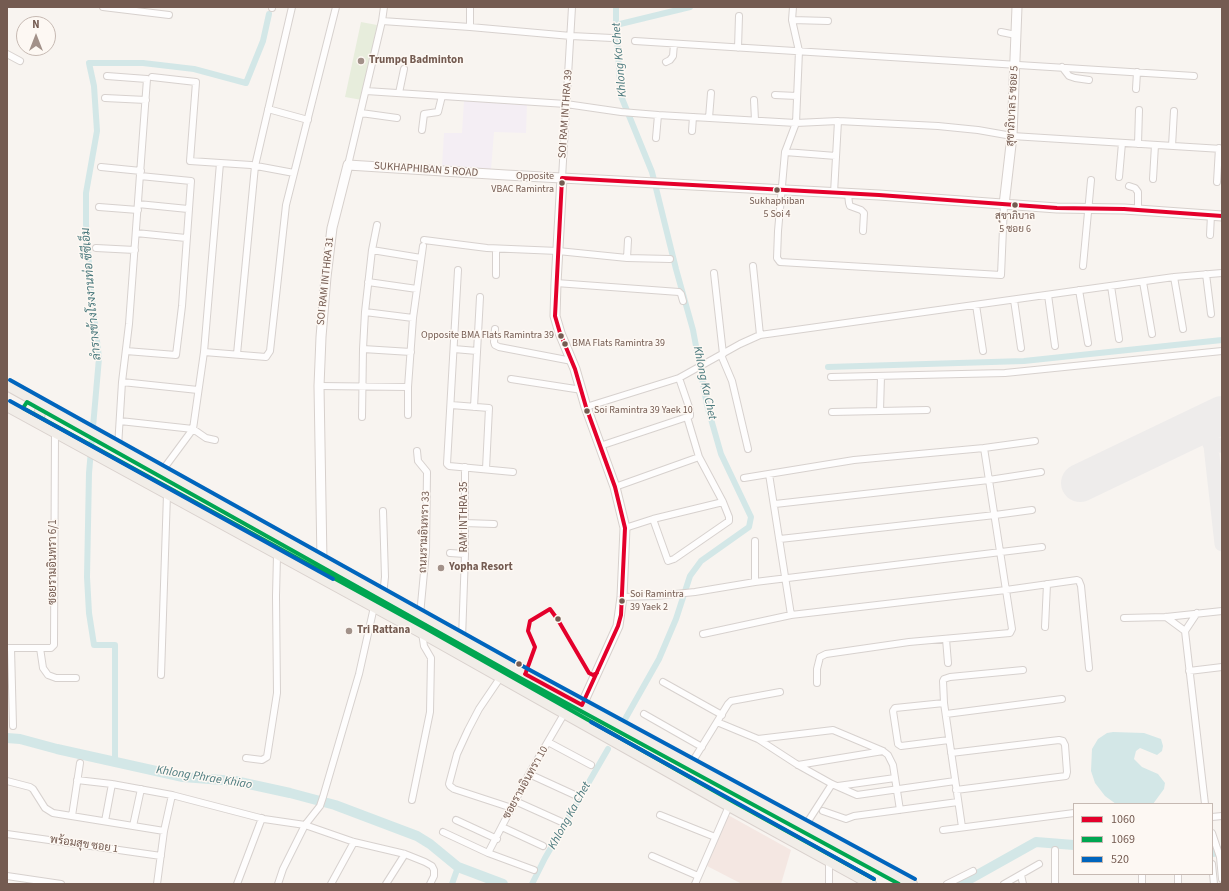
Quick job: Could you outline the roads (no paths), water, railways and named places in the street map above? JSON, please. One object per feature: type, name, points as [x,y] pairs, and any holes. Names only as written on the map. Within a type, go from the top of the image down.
[{"type":"main road","points":[[7,385],[582,706],[912,884]]},
{"type":"main road","points":[[25,394],[11,408],[277,555],[422,633],[564,714],[828,860],[847,871],[855,880],[871,884]]},
{"type":"main road","points":[[41,424],[39,419],[40,412],[45,408],[48,408]]},
{"type":"main road","points":[[847,871],[857,855]]},
{"type":"street","points":[[103,7],[169,15]]},
{"type":"street","points":[[237,354],[255,166],[292,7]]},
{"type":"street","points":[[204,352],[266,357],[270,351],[286,205],[336,7]]},
{"type":"street","name":"SOI RAM INTHRA 31","points":[[322,561],[320,386],[321,337],[329,250],[332,228],[361,113],[384,7]]},
{"type":"street","points":[[470,7],[470,27]]},
{"type":"street","name":"SOI RAM INTHRA 39","points":[[572,7],[555,316],[615,487],[625,528],[622,597],[618,626],[582,706]]},
{"type":"street","points":[[793,7],[792,20],[799,51],[796,123],[784,152],[777,258],[780,262],[1002,275],[1004,205]]},
{"type":"street","name":"สุขาภิบาล 5 ซอย 5","points":[[1004,205],[1012,136],[1018,7]]},
{"type":"street","points":[[738,48],[739,16]]},
{"type":"street","points":[[792,20],[828,21]]},
{"type":"street","points":[[382,21],[612,38]]},
{"type":"street","points":[[1001,32],[1016,35]]},
{"type":"street","points":[[635,41],[1194,76]]},
{"type":"street","points":[[666,62],[673,56],[674,44]]},
{"type":"street","points":[[7,54],[20,61]]},
{"type":"street","points":[[1062,67],[1069,76],[1089,80]]},
{"type":"street","points":[[400,94],[404,69]]},
{"type":"street","points":[[1136,89],[1137,72]]},
{"type":"street","points":[[107,76],[147,79],[141,174],[122,382],[118,447]]},
{"type":"street","points":[[152,77],[196,82],[190,161],[255,166],[294,173]]},
{"type":"street","points":[[366,91],[566,104],[621,112],[658,115],[796,123],[838,121],[938,126],[978,130],[1012,136],[1220,149],[1217,182]]},
{"type":"street","points":[[709,118],[711,93]]},
{"type":"street","points":[[775,95],[797,96]]},
{"type":"street","points":[[422,130],[424,114],[438,112],[442,96]]},
{"type":"street","points":[[105,98],[146,100]]},
{"type":"street","points":[[754,100],[755,120]]},
{"type":"street","points":[[268,109],[308,120]]},
{"type":"street","points":[[1138,144],[1139,110]]},
{"type":"street","points":[[1172,146],[1174,111]]},
{"type":"street","points":[[361,113],[397,118]]},
{"type":"street","points":[[656,138],[658,115]]},
{"type":"street","points":[[692,131],[693,117]]},
{"type":"street","points":[[834,193],[838,121]]},
{"type":"street","points":[[1119,177],[1122,143]]},
{"type":"street","points":[[1153,179],[1155,145]]},
{"type":"street","points":[[784,152],[836,156]]},
{"type":"street","points":[[162,471],[193,429],[204,352],[220,163]]},
{"type":"street","name":"SUKHAPHIBAN 5 ROAD","points":[[348,165],[668,184],[781,189],[1004,205],[1138,210],[1222,216]]},
{"type":"street","points":[[100,167],[191,181],[182,306],[176,355],[126,351]]},
{"type":"street","points":[[1082,266],[1091,180]]},
{"type":"street","points":[[1130,186],[1135,188],[1138,192],[1138,210]]},
{"type":"street","points":[[848,194],[850,206],[861,210],[864,213],[863,231]]},
{"type":"street","points":[[99,207],[188,209]]},
{"type":"street","points":[[1210,235],[1211,215]]},
{"type":"street","points":[[362,417],[365,312],[372,250],[377,225]]},
{"type":"street","points":[[136,233],[186,238]]},
{"type":"street","points":[[627,258],[628,240]]},
{"type":"street","points":[[408,415],[408,387],[411,352],[423,243],[496,249],[558,251],[627,258],[670,260]]},
{"type":"street","points":[[96,248],[135,250]]},
{"type":"street","points":[[496,249],[496,275]]},
{"type":"street","points":[[372,250],[421,258]]},
{"type":"street","points":[[753,266],[760,335]]},
{"type":"street","points":[[458,270],[447,464],[449,466],[513,472]]},
{"type":"street","points":[[714,273],[722,354],[732,381],[748,449]]},
{"type":"street","points":[[586,407],[679,378],[760,335],[1174,277],[1222,273]]},
{"type":"street","points":[[1206,274],[1211,314]]},
{"type":"street","points":[[1174,277],[1183,329]]},
{"type":"street","points":[[368,282],[417,289]]},
{"type":"street","points":[[1143,282],[1152,334]]},
{"type":"street","points":[[556,283],[679,292],[683,301]]},
{"type":"street","points":[[1111,286],[1119,340]]},
{"type":"street","points":[[1079,290],[1088,343]]},
{"type":"street","points":[[1048,295],[1055,346]]},
{"type":"street","points":[[474,407],[480,297]]},
{"type":"street","points":[[1014,300],[1021,348]]},
{"type":"street","points":[[976,305],[983,351]]},
{"type":"street","points":[[365,312],[414,318]]},
{"type":"street","points":[[495,329],[494,342],[495,345],[499,347],[572,361]]},
{"type":"street","points":[[454,349],[477,351]]},
{"type":"street","points":[[363,350],[411,352]]},
{"type":"street","points":[[831,377],[1005,373],[1222,351]]},
{"type":"street","points":[[880,411],[881,376]]},
{"type":"street","points":[[511,378],[582,390]]},
{"type":"street","points":[[600,446],[690,416],[690,410],[679,378]]},
{"type":"street","points":[[122,382],[198,390]]},
{"type":"street","points":[[320,386],[408,387]]},
{"type":"street","points":[[451,405],[489,408],[486,469]]},
{"type":"street","points":[[832,412],[927,410]]},
{"type":"street","points":[[653,519],[668,561],[674,559],[728,523],[729,517],[723,502],[699,457],[687,418]]},
{"type":"street","points":[[120,421],[193,429],[206,438],[215,440]]},
{"type":"street","name":"ซอยรามอินทรา 6/1","points":[[9,648],[51,648],[54,645],[55,432]]},
{"type":"street","points":[[744,478],[854,460],[984,448],[1035,441]]},
{"type":"street","points":[[816,683],[818,662],[822,655],[909,642],[1010,633],[1012,629],[984,448]]},
{"type":"street","name":"ถนนรามอินทรา 33","points":[[417,451],[418,461],[427,472],[426,550],[420,616]]},
{"type":"street","points":[[615,487],[699,457]]},
{"type":"street","name":"RAM INTHRA 35","points":[[462,639],[465,554],[465,467]]},
{"type":"street","points":[[775,504],[989,480],[1041,472]]},
{"type":"street","points":[[769,474],[775,504],[791,615]]},
{"type":"street","points":[[161,675],[167,494]]},
{"type":"street","points":[[625,528],[653,519],[723,502]]},
{"type":"street","points":[[780,539],[1032,510]]},
{"type":"street","points":[[383,511],[385,577],[383,595]]},
{"type":"street","points":[[464,523],[494,524]]},
{"type":"street","points":[[755,541],[755,582]]},
{"type":"street","points":[[622,597],[656,596],[695,592],[755,582],[1042,547]]},
{"type":"street","points":[[450,553],[465,554]]},
{"type":"street","points":[[246,758],[264,760],[267,757],[277,693],[277,555]]},
{"type":"street","points":[[703,634],[791,615],[1006,590],[1077,580],[1080,583],[1088,668]]},
{"type":"street","points":[[1045,627],[1047,584]]},
{"type":"street","points":[[278,884],[283,869],[305,825],[320,806],[358,680],[374,607]]},
{"type":"street","points":[[1124,618],[1166,617],[1222,611]]},
{"type":"street","points":[[1197,613],[1185,631],[1205,803]]},
{"type":"street","points":[[1166,617],[1185,631]]},
{"type":"street","points":[[412,800],[430,712],[431,658],[424,646],[422,633]]},
{"type":"street","points":[[946,639],[948,663]]},
{"type":"street","points":[[9,648],[13,726]]},
{"type":"street","points":[[40,648],[43,668],[48,675],[56,678],[76,678]]},
{"type":"street","points":[[1189,671],[1222,667]]},
{"type":"street","points":[[962,827],[944,703],[943,681],[946,678],[1023,670]]},
{"type":"street","points":[[500,678],[478,709],[457,754],[449,784],[454,789],[512,808]]},
{"type":"street","points":[[664,682],[722,714]]},
{"type":"street","points":[[691,764],[728,704],[731,702],[780,692]]},
{"type":"street","points":[[946,714],[1062,699]]},
{"type":"street","points":[[944,703],[895,708],[892,711],[898,744],[901,746],[949,740]]},
{"type":"street","name":"ซอยรามอินทรา 10","points":[[488,853],[529,774],[564,714]]},
{"type":"street","points":[[644,714],[702,747]]},
{"type":"street","points":[[717,722],[758,739],[798,765],[857,795],[955,781]]},
{"type":"street","points":[[758,739],[833,730],[883,751],[888,755],[893,765],[898,789],[900,810]]},
{"type":"street","points":[[951,753],[1059,740],[1063,741],[1065,745],[1066,776],[956,790]]},
{"type":"street","points":[[548,742],[591,765]]},
{"type":"street","points":[[798,765],[883,751]]},
{"type":"street","points":[[72,816],[80,763]]},
{"type":"street","points":[[529,774],[576,796]]},
{"type":"street","points":[[805,826],[835,785],[895,778]]},
{"type":"street","points":[[77,780],[112,784],[172,795],[262,818],[305,825],[354,842],[405,854],[432,866],[434,876],[430,884]]},
{"type":"street","points":[[7,781],[33,789],[48,812],[164,831]]},
{"type":"street","points":[[105,822],[112,784]]},
{"type":"street","points":[[133,826],[141,789]]},
{"type":"street","points":[[157,884],[164,831],[172,795]]},
{"type":"street","points":[[515,801],[564,823]]},
{"type":"street","points":[[823,811],[846,819],[854,816],[958,802]]},
{"type":"street","points":[[695,884],[729,806]]},
{"type":"street","points":[[943,830],[1073,813]]},
{"type":"street","points":[[660,815],[715,837]]},
{"type":"street","points":[[237,884],[262,818]]},
{"type":"street","points":[[456,820],[496,839]]},
{"type":"street","points":[[502,827],[543,846]]},
{"type":"street","points":[[443,832],[488,853],[534,870]]},
{"type":"street","name":"พร้อมสุข ซอย 1","points":[[7,834],[161,856]]},
{"type":"street","points":[[1213,835],[1215,850],[1220,857],[1222,879]]},
{"type":"street","points":[[331,884],[354,842]]},
{"type":"street","points":[[1055,850],[1055,884]]},
{"type":"street","points":[[386,884],[405,854]]},
{"type":"street","points":[[652,856],[698,876]]},
{"type":"street","points":[[828,860],[828,884]]},
{"type":"street","points":[[1004,884],[1039,864]]},
{"type":"street","points":[[947,884],[973,871]]},
{"type":"street","points":[[1213,874],[1214,884]]},
{"type":"street","points":[[1021,875],[1023,884]]},
{"type":"street","points":[[7,876],[61,884]]},
{"type":"waterway","name":"Khlong Ka Chet","points":[[616,7],[621,96],[652,172],[693,330],[707,405],[721,454],[751,517],[749,527],[701,561],[690,576],[676,619],[659,659],[624,721]]},
{"type":"waterway","points":[[616,25],[690,7]]},
{"type":"waterway","name":"ลำรางข้างโรงงานท่อ ซีซีเอ็ม","points":[[115,762],[115,645],[94,645],[89,613],[87,577],[89,473],[99,358],[91,290],[86,224],[86,193],[97,131],[94,86],[89,63],[143,63],[194,69],[246,83],[263,41],[269,14]]},
{"type":"waterway","points":[[828,367],[1024,361],[1222,340]]},
{"type":"waterway","name":"Khlong Phrae Khiao","points":[[7,738],[20,739],[57,749],[183,777],[235,781],[335,805],[417,836],[430,844],[458,867],[503,884]]},
{"type":"waterway","name":"Khlong Ka Chet","points":[[532,884],[545,858],[608,749]]},
{"type":"waterway","points":[[961,884],[1036,842],[1073,845]]},
{"type":"waterway","points":[[1213,852],[1222,851]]},
{"type":"waterway","points":[[452,884],[458,867]]},
{"type":"place","name":"Trumpq Badminton","points":[[361,61]]},
{"type":"place","name":"Opposite VBAC Ramintra","points":[[562,183]]},
{"type":"place","name":"Sukhaphiban 5 Soi 4","points":[[777,190]]},
{"type":"place","name":"สุขาภิบาล 5 ซอย 6","points":[[1015,205]]},
{"type":"place","name":"Opposite BMA Flats Ramintra 39","points":[[561,336]]},
{"type":"place","name":"BMA Flats Ramintra 39","points":[[565,344]]},
{"type":"place","name":"Soi Ramintra 39 Yaek 10","points":[[587,411]]},
{"type":"place","name":"Yopha Resort","points":[[441,568]]},
{"type":"place","name":"Soi Ramintra 39 Yaek 2","points":[[622,601]]},
{"type":"place","name":"Tri Rattana","points":[[349,631]]}]
